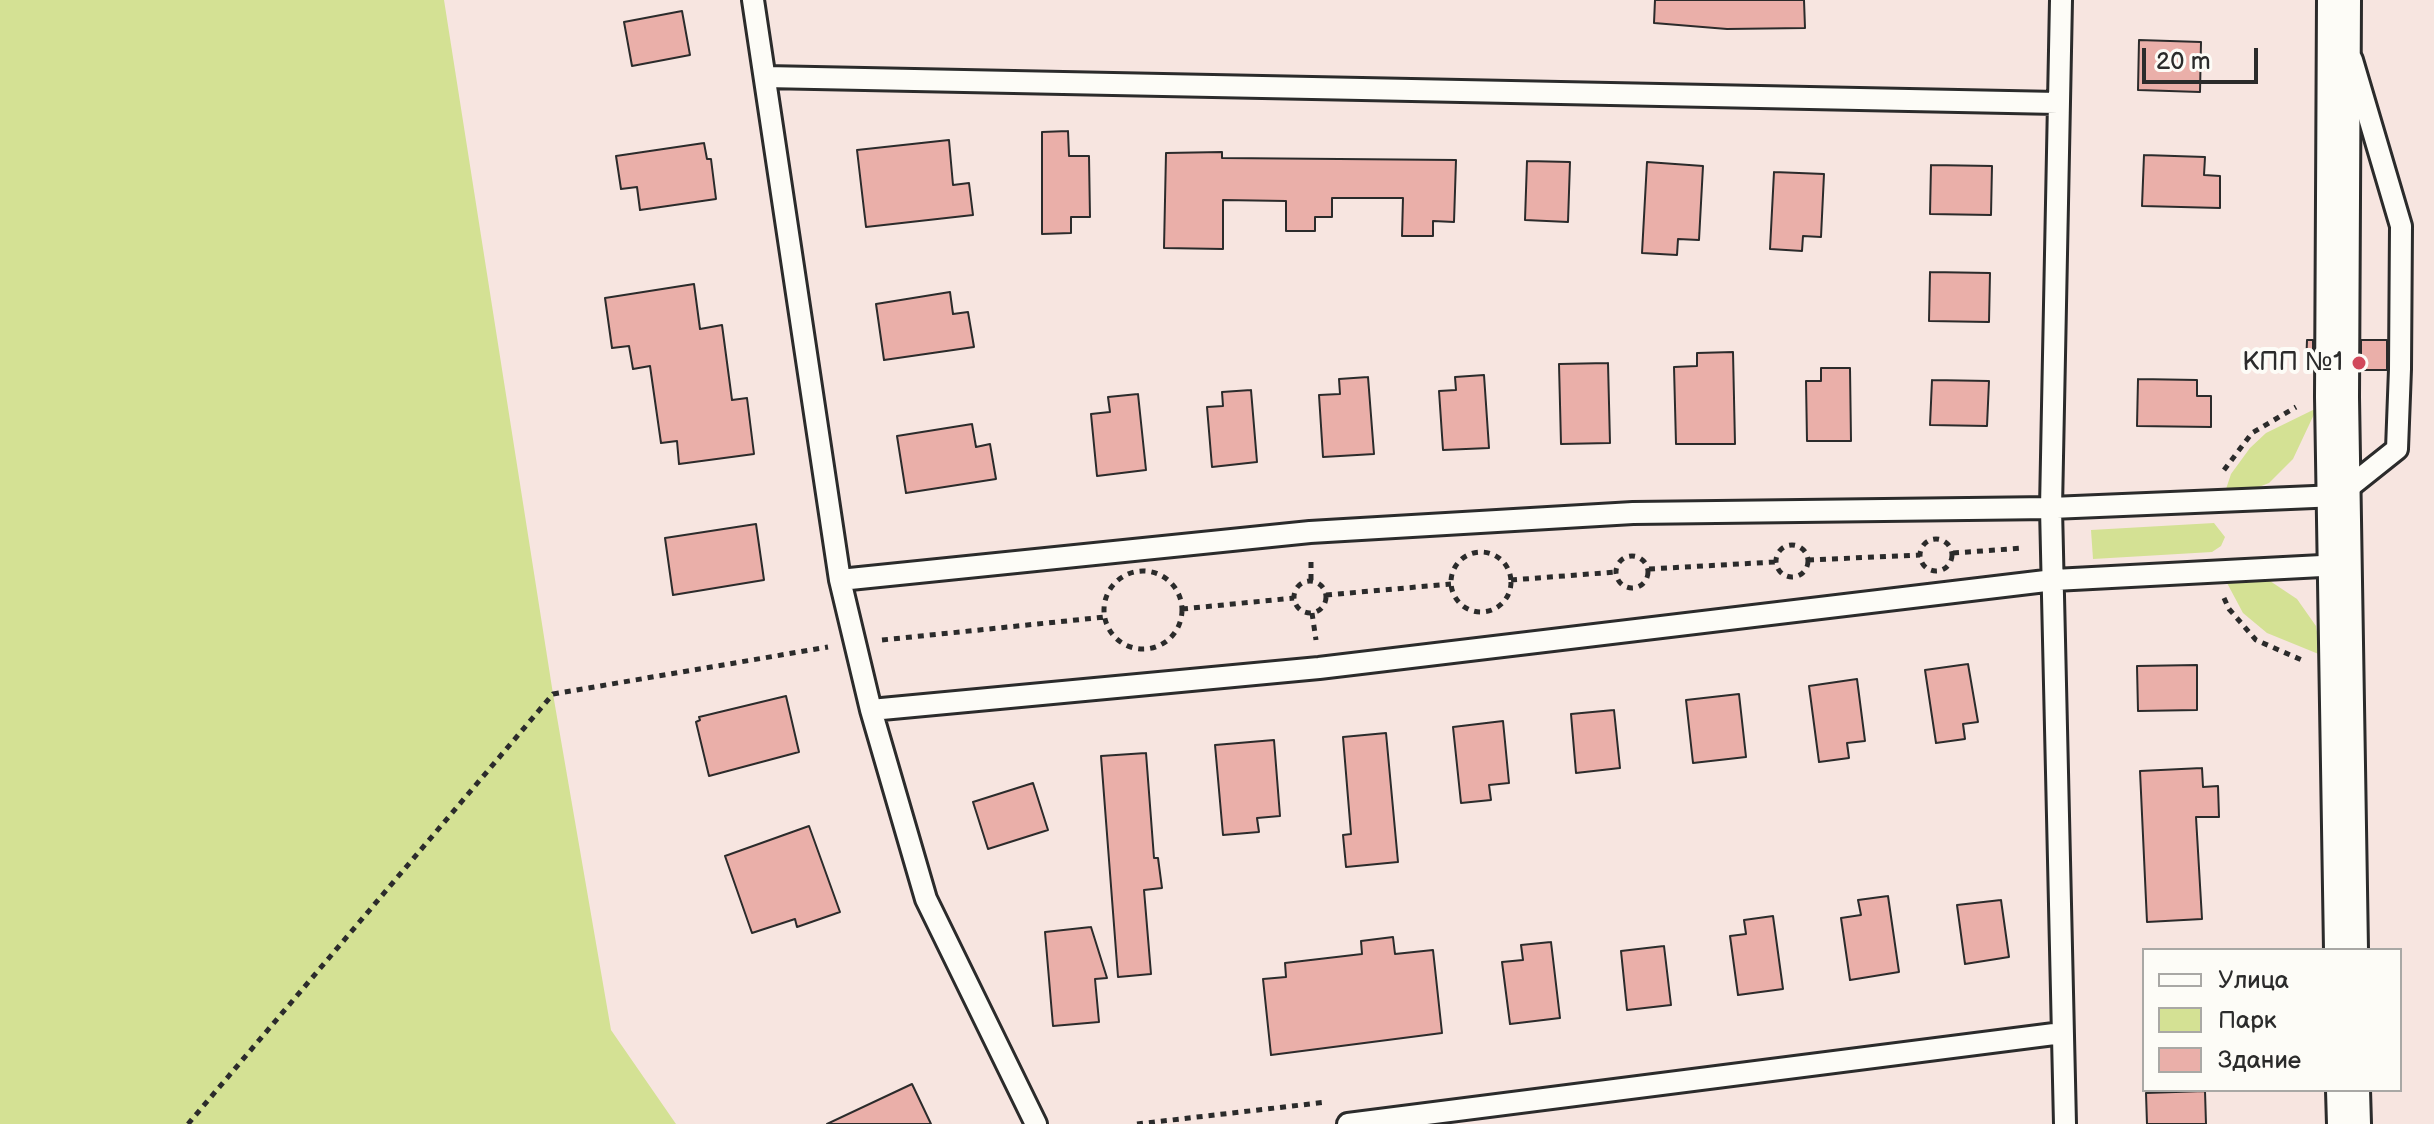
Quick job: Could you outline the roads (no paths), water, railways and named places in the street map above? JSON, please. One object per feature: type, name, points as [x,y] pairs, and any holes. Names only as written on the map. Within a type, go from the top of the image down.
[{"type":"street","points":[[2339,7],[2337,397],[2346,948]]},
{"type":"street","points":[[2348,1092],[2349,1124]]},
{"type":"lane","points":[[753,0],[840,580],[871,710],[926,899],[1036,1124]]},
{"type":"lane","points":[[2061,0],[2051,508],[2065,1124]]},
{"type":"lane","points":[[840,580],[1310,532],[1633,513],[2051,508],[2338,496],[2397,449],[2401,318],[2401,226],[2339,7]]},
{"type":"lane","points":[[765,77],[2058,103]]},
{"type":"lane","points":[[871,710],[1319,668],[2054,580],[2341,565]]},
{"type":"lane","points":[[1348,1124],[2062,1033]]},
{"type":"place","name":"КПП №1","points":[[2359,363]]}]
